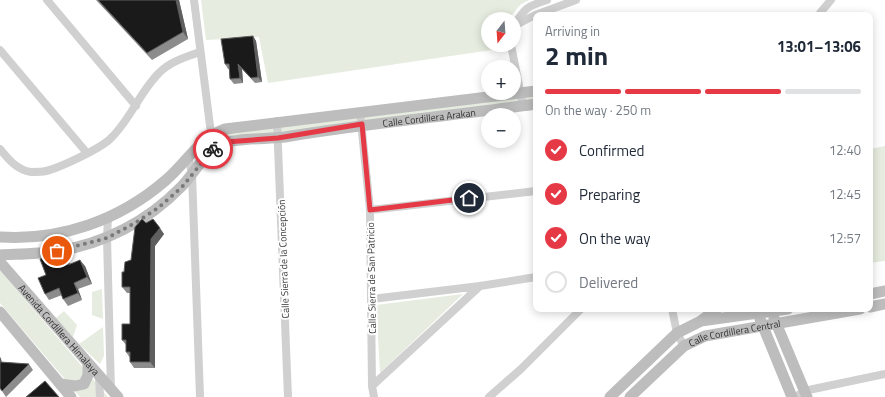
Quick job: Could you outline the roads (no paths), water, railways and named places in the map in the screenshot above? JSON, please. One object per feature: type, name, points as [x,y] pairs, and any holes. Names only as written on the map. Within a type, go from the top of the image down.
[{"type":"street","points":[[47,0],[136,106]]},
{"type":"street","points":[[194,0],[213,149]]},
{"type":"street","points":[[521,14],[527,7],[547,0]]},
{"type":"street","points":[[543,12],[576,0]]},
{"type":"street","points":[[820,12],[831,0]]},
{"type":"street","points":[[521,22],[533,16]]},
{"type":"street","points":[[0,50],[87,153]]},
{"type":"street","points":[[0,149],[13,164],[30,172],[46,172],[87,153],[110,140],[127,121],[149,84],[160,71],[179,59],[200,52]]},
{"type":"street","name":"Calle Cordillera Arakan","points":[[521,93],[533,91]]},
{"type":"street","points":[[521,93],[523,106]]},
{"type":"street","name":"Calle Cordillera Arakan","points":[[0,236],[21,238],[49,235],[89,225],[108,218],[130,207],[167,180],[188,156],[212,134],[225,128],[481,98]]},
{"type":"street","name":"Calle Cordillera Arakan","points":[[0,255],[57,251],[107,238],[135,223],[158,208],[182,187],[213,149],[226,142],[278,138],[362,124],[533,104]]},
{"type":"street","name":"Calle Sierra de San Patricio","points":[[360,112],[370,210],[372,386],[374,397]]},
{"type":"street","name":"Calle Sierra de la Concepción","points":[[277,121],[288,397]]},
{"type":"street","points":[[188,156],[192,174],[200,397]]},
{"type":"street","points":[[370,210],[533,191]]},
{"type":"street","points":[[108,218],[107,238],[114,395]]},
{"type":"street","name":"Avenida Cordillera Himalaya","points":[[0,262],[114,395]]},
{"type":"street","points":[[372,298],[480,286],[533,277]]},
{"type":"street","points":[[372,386],[480,286]]},
{"type":"street","points":[[873,293],[885,291]]},
{"type":"street","points":[[873,306],[885,304]]},
{"type":"street","points":[[0,312],[71,397]]},
{"type":"street","points":[[489,397],[521,369],[578,312]]},
{"type":"street","points":[[673,312],[677,333],[684,346]]},
{"type":"street","points":[[701,321],[713,312]]},
{"type":"street","name":"Calle Cordillera Central","points":[[610,397],[677,333],[701,321],[752,312]]},
{"type":"street","points":[[758,312],[761,326],[792,397]]},
{"type":"street","points":[[772,312],[775,324],[802,395],[885,374]]},
{"type":"street","name":"Calle Cordillera Central","points":[[630,397],[684,346],[705,336],[843,312]]},
{"type":"street","points":[[60,384],[75,386],[84,384],[88,375],[88,364]]},
{"type":"street","points":[[100,377],[100,397]]}]
